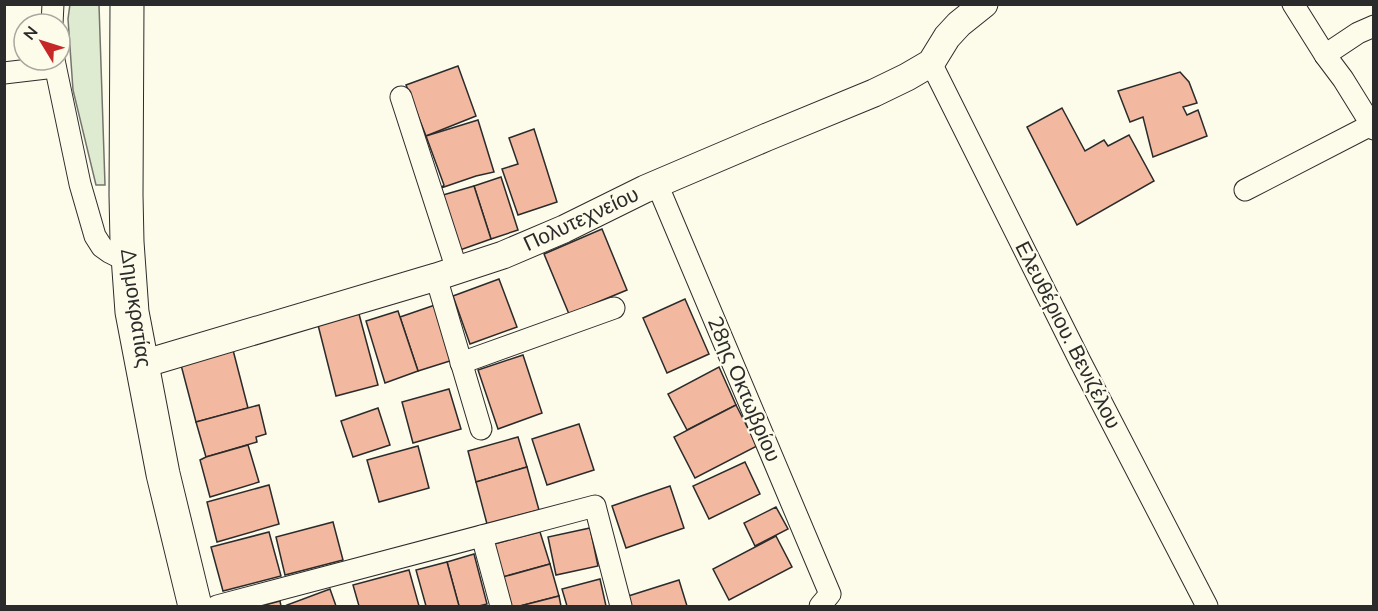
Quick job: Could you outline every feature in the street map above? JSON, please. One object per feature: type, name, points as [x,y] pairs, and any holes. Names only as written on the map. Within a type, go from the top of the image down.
[{"type":"main road","name":"Δημοκρατίας","points":[[127,4],[126,195],[132,312],[163,474],[195,606]]},
{"type":"street","name":"Πολυτεχνείου","points":[[142,364],[447,274],[503,255],[554,234],[657,184],[907,77],[931,63],[953,30],[984,4]]},
{"type":"street","points":[[1245,190],[1372,127],[1293,4]]},
{"type":"street","points":[[1325,55],[1358,33],[1374,26]]},
{"type":"street","name":"Ελευθέριου. Βενιζέλου","points":[[931,63],[1081,363],[1207,606]]},
{"type":"street","points":[[56,72],[80,184],[95,236],[102,247],[109,252],[128,259]]},
{"type":"street","points":[[401,97],[447,274],[461,363],[481,429]]},
{"type":"street","name":"28ης Οκτωβρίου","points":[[657,184],[825,600]]},
{"type":"street","points":[[461,363],[614,308]]},
{"type":"street","points":[[217,606],[595,506],[621,606]]},
{"type":"street","points":[[482,536],[501,606]]},
{"type":"green space","points":[[70,4],[99,5],[105,185],[96,185],[73,90],[72,12],[69,12]]},
{"type":"building","points":[[458,66],[476,116],[426,136],[406,85]]},
{"type":"building","points":[[1180,72],[1189,82],[1197,103],[1183,107],[1187,115],[1198,110],[1207,136],[1153,157],[1143,117],[1130,122],[1118,91]]},
{"type":"building","points":[[1062,108],[1085,151],[1104,140],[1108,146],[1129,135],[1154,181],[1077,225],[1027,127]]},
{"type":"building","points":[[478,120],[494,172],[441,188],[444,185],[426,136]]},
{"type":"building","points":[[534,129],[557,202],[518,215],[502,169],[518,164],[509,138]]},
{"type":"building","points":[[501,177],[518,230],[491,239],[474,186]]},
{"type":"building","points":[[474,186],[491,239],[460,250],[443,195]]},
{"type":"building","points":[[602,229],[627,290],[569,314],[544,254]]},
{"type":"building","points":[[499,279],[517,327],[470,344],[453,296]]},
{"type":"building","points":[[685,299],[709,354],[667,373],[643,318]]},
{"type":"building","points":[[435,305],[453,360],[418,371],[400,317]]},
{"type":"building","points":[[398,311],[418,371],[385,383],[366,321]]},
{"type":"building","points":[[359,314],[378,385],[336,396],[318,325]]},
{"type":"building","points":[[233,350],[248,408],[196,422],[181,365]]},
{"type":"building","points":[[523,355],[542,413],[498,429],[478,370]]},
{"type":"building","points":[[719,367],[736,405],[687,430],[668,394]]},
{"type":"building","points":[[449,389],[461,429],[413,443],[402,402]]},
{"type":"building","points":[[259,405],[266,434],[256,437],[257,442],[206,457],[196,422]]},
{"type":"building","points":[[736,405],[757,446],[695,478],[674,437]]},
{"type":"building","points":[[378,408],[390,445],[353,457],[341,421]]},
{"type":"building","points":[[579,424],[594,470],[547,485],[532,439]]},
{"type":"building","points":[[518,437],[527,467],[476,482],[468,451]]},
{"type":"building","points":[[248,445],[259,482],[210,497],[200,460]]},
{"type":"building","points":[[418,446],[429,488],[379,502],[367,460]]},
{"type":"building","points":[[745,462],[760,494],[709,519],[693,486]]},
{"type":"building","points":[[527,467],[539,510],[487,524],[476,482]]},
{"type":"building","points":[[269,485],[279,524],[217,542],[207,502]]},
{"type":"building","points":[[670,486],[684,528],[626,548],[612,506]]},
{"type":"building","points":[[776,507],[788,529],[755,546],[744,523]]},
{"type":"building","points":[[333,522],[343,560],[285,575],[276,537]]},
{"type":"building","points":[[590,528],[598,566],[556,575],[548,537]]},
{"type":"building","points":[[269,532],[281,576],[223,591],[211,547]]},
{"type":"building","points":[[540,532],[550,564],[503,577],[494,544]]},
{"type":"building","points":[[776,536],[792,567],[729,600],[713,569]]},
{"type":"building","points":[[474,554],[487,604],[459,606],[447,562]]},
{"type":"building","points":[[447,562],[459,606],[426,606],[416,570]]},
{"type":"building","points":[[550,564],[559,596],[520,606],[511,606],[503,577]]},
{"type":"building","points":[[409,570],[419,606],[359,606],[353,585]]},
{"type":"building","points":[[600,579],[606,606],[567,606],[562,589]]},
{"type":"building","points":[[679,580],[687,606],[626,606],[622,598]]},
{"type":"building","points":[[330,589],[336,606],[287,605]]},
{"type":"building","points":[[559,596],[561,606],[520,606]]},
{"type":"building","points":[[280,601],[281,606],[261,606]]}]
